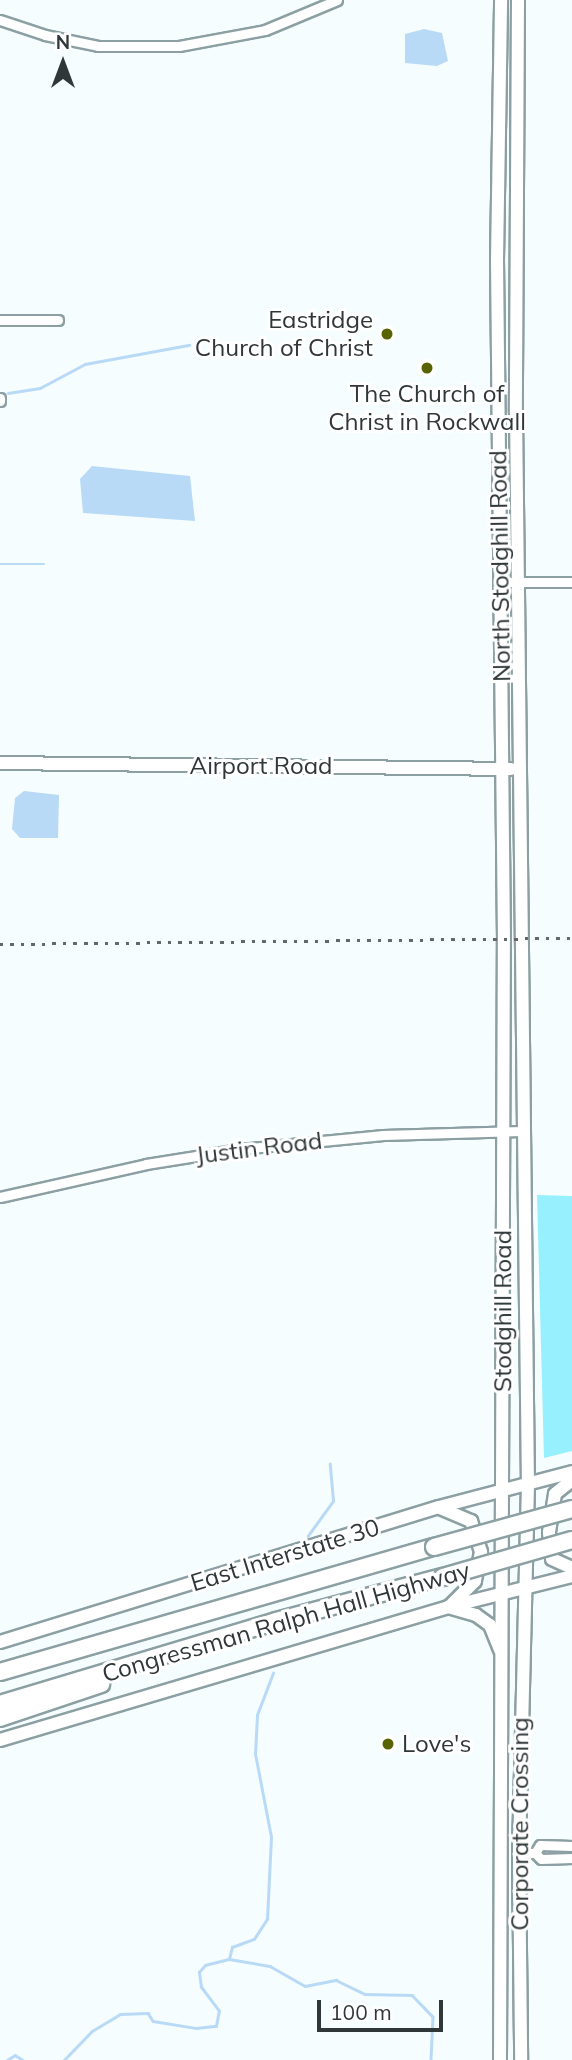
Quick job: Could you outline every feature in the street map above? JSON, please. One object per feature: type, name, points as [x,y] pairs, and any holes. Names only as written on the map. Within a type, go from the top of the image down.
[{"type":"highway","name":"Congressman Ralph Hall Highway","points":[[0,1672],[572,1509]]},
{"type":"highway","name":"Congressman Ralph Hall Highway","points":[[0,1704],[187,1647],[572,1540]]},
{"type":"highway","points":[[0,1662],[181,1613],[230,1605]]},
{"type":"highway","points":[[0,1718],[155,1664],[187,1647]]},
{"type":"main road","name":"North Stodghill Road","points":[[501,0],[497,66],[503,1132]]},
{"type":"main road","name":"North Stodghill Road","points":[[519,0],[521,1131]]},
{"type":"main road","name":"Airport Road","points":[[0,762],[521,769]]},
{"type":"main road","name":"Stodghill Road","points":[[521,1131],[528,1485],[523,1588]]},
{"type":"main road","name":"Stodghill Road","points":[[502,1594],[503,1132]]},
{"type":"main road","name":"East Interstate 30","points":[[0,1642],[439,1507],[572,1472]]},
{"type":"main road","points":[[572,1480],[555,1494],[549,1532],[552,1559],[572,1569]]},
{"type":"main road","points":[[439,1507],[471,1521],[481,1552],[475,1581],[448,1607]]},
{"type":"main road","points":[[0,1740],[448,1607],[572,1576]]},
{"type":"main road","name":"Corporate Crossing","points":[[520,2060],[519,1853],[523,1588]]},
{"type":"main road","name":"Corporate Crossing","points":[[500,2060],[502,1594]]},
{"type":"main road","points":[[448,1607],[476,1615],[490,1625],[502,1657]]},
{"type":"street","points":[[0,20],[98,46],[179,47],[265,30],[337,0]]},
{"type":"street","points":[[0,320],[58,320]]},
{"type":"street","points":[[499,582],[572,582]]},
{"type":"street","name":"Justin Road","points":[[0,1197],[146,1164],[240,1149],[383,1135],[521,1131]]},
{"type":"street","points":[[535,1853],[540,1845],[572,1846]]},
{"type":"street","points":[[519,1853],[535,1853],[541,1859],[572,1858]]},
{"type":"shaded area","points":[[424,29],[442,33],[448,61],[437,66],[405,63],[405,34]]},
{"type":"shaded area","points":[[92,466],[190,476],[195,521],[83,513],[80,479]]},
{"type":"shaded area","points":[[24,791],[59,795],[58,838],[20,838],[12,829],[15,798]]},
{"type":"shaded area","points":[[537,1195],[572,1196],[572,1451],[544,1458]]},
{"type":"waterway","points":[[8,393],[40,388],[85,364],[189,345]]},
{"type":"waterway","points":[[0,564],[44,564]]},
{"type":"waterway","points":[[307,1537],[333,1501],[330,1464]]},
{"type":"waterway","points":[[229,1959],[232,1947],[254,1939],[267,1919],[271,1837],[255,1754],[257,1715],[273,1673]]},
{"type":"waterway","points":[[64,2060],[92,2031],[120,2014],[148,2013],[153,2021],[196,2028],[216,2026],[219,2011],[201,1987],[199,1972],[205,1965],[229,1959],[270,1966],[305,1986],[336,1980],[365,1994],[412,1995],[433,2017],[431,2060]]},
{"type":"waterway","points":[[7,2060],[15,2055],[23,2060]]},
{"type":"railway","points":[[0,944],[572,938]]},
{"type":"place","name":"Eastridge Church of Christ","points":[[387,334]]},
{"type":"place","name":"The Church of Christ in Rockwall","points":[[427,368]]},
{"type":"place","name":"Love's","points":[[388,1744]]}]
